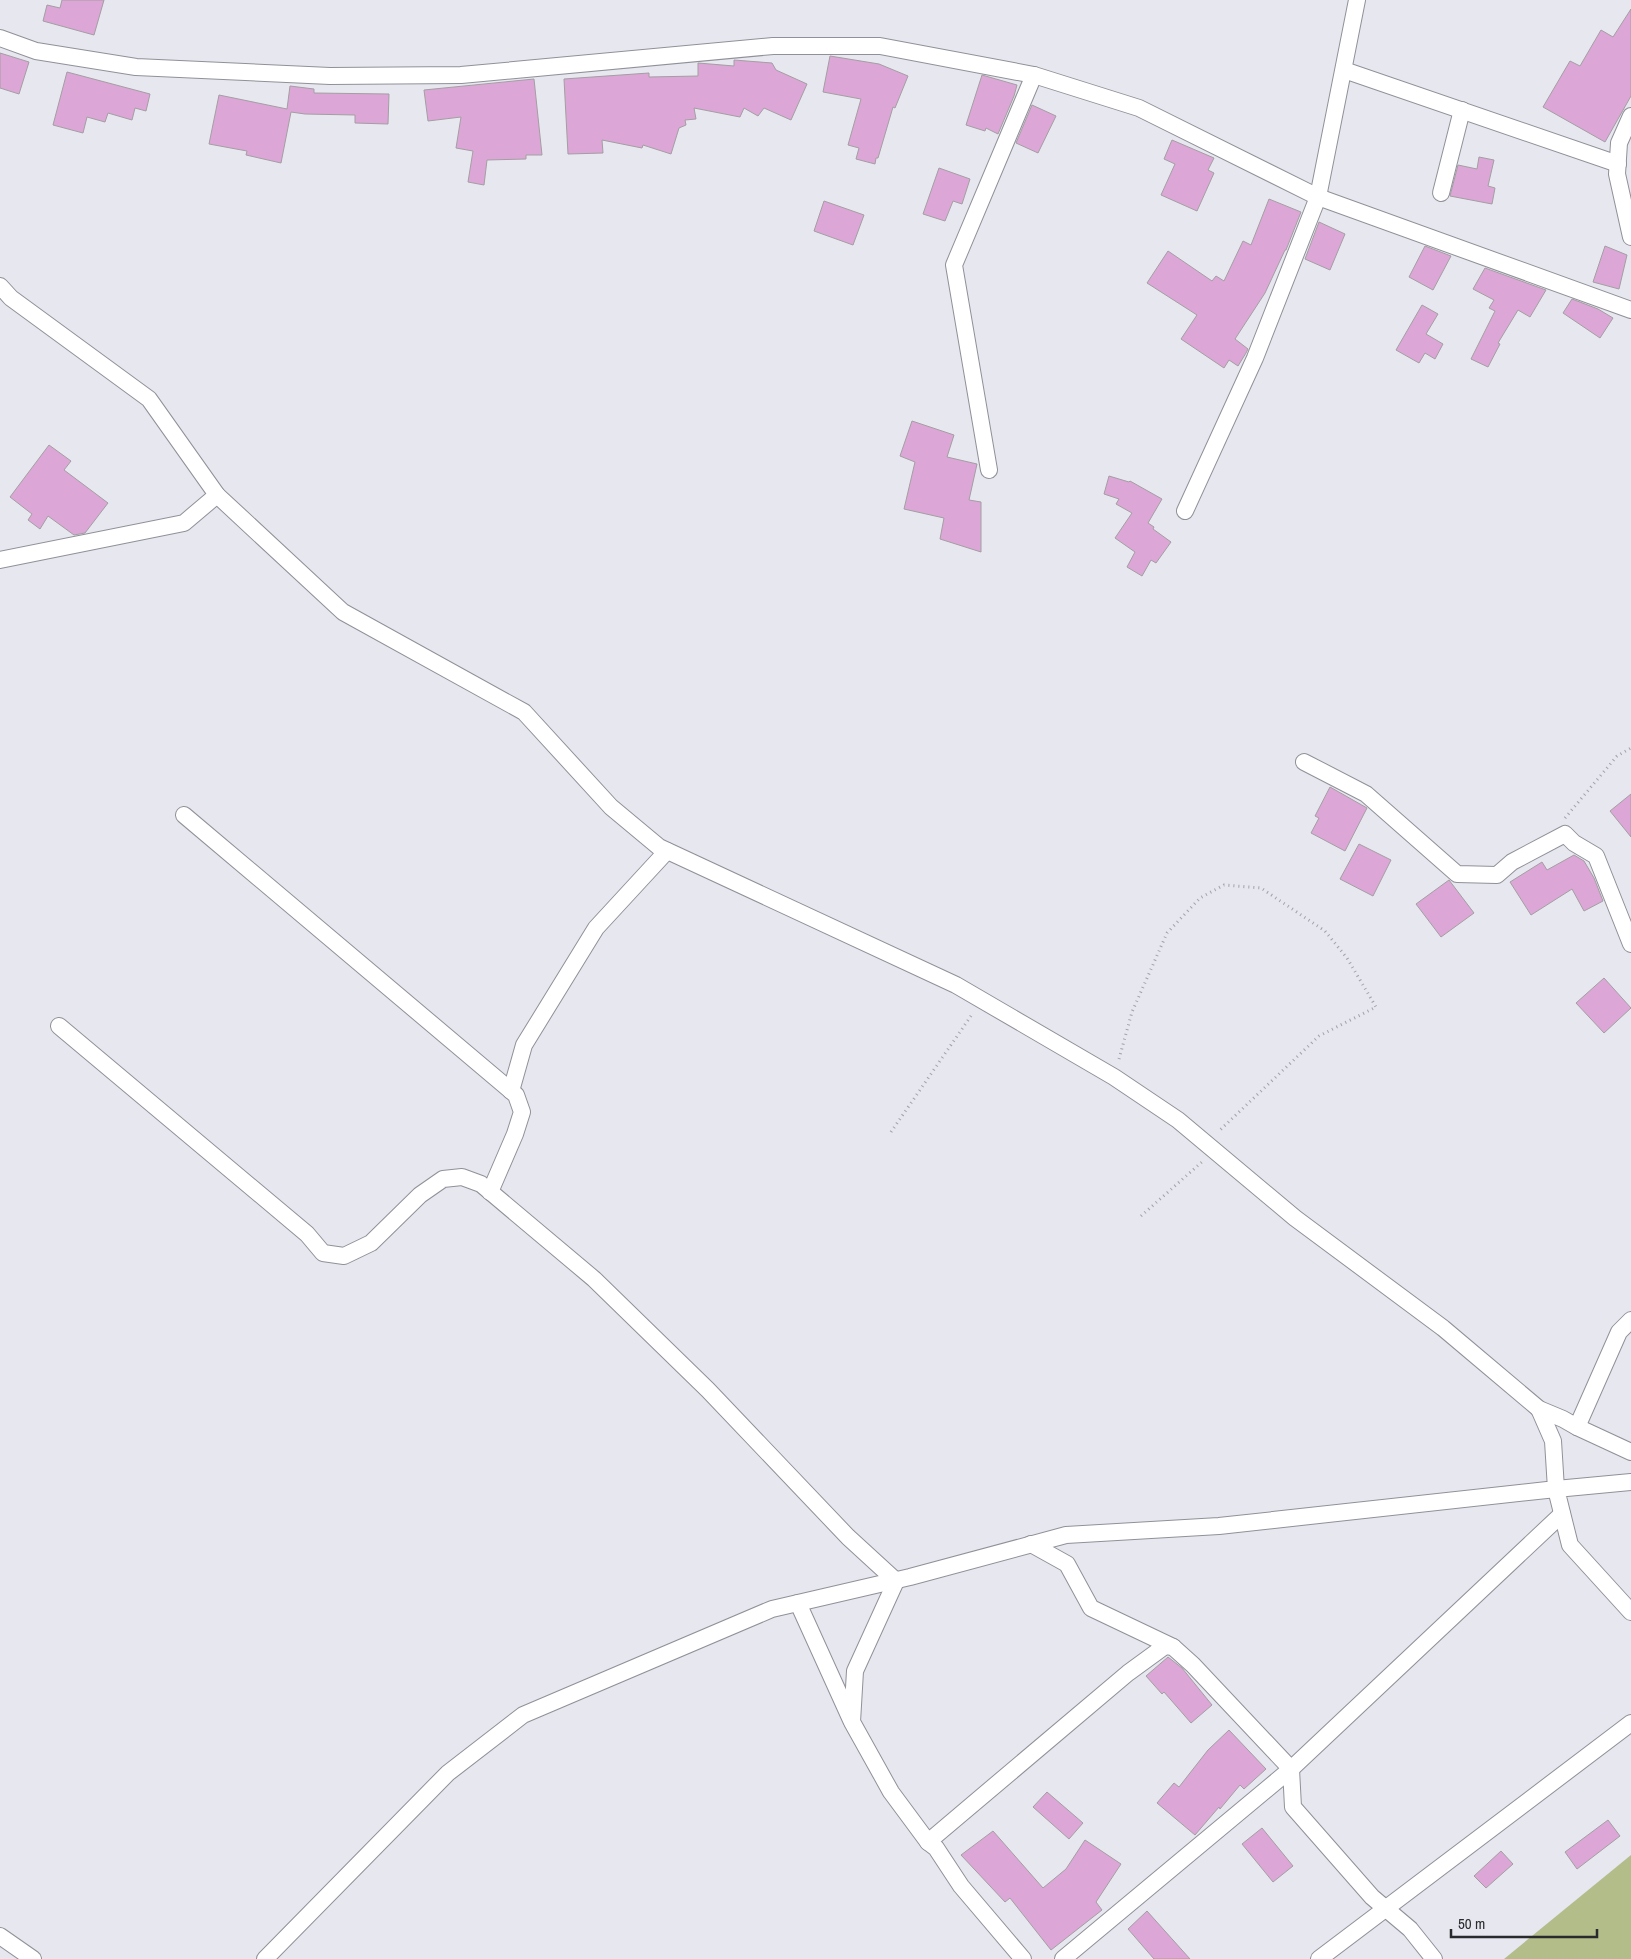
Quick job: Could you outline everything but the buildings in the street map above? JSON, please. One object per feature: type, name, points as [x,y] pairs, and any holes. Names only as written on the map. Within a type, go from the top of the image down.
[{"type":"street","points":[[1185,511],[1255,358],[1318,197],[1358,0]]},
{"type":"street","points":[[0,38],[36,51],[136,67],[330,76],[460,75],[773,46],[880,46],[1034,75],[1139,108],[1318,197],[1631,310]]},
{"type":"street","points":[[1344,70],[1618,164]]},
{"type":"street","points":[[989,470],[954,265],[1034,75]]},
{"type":"street","points":[[1441,193],[1462,110]]},
{"type":"street","points":[[1631,116],[1619,143],[1617,174],[1631,238]]},
{"type":"street","points":[[0,286],[11,298],[149,399],[217,494],[342,612],[524,712],[612,807],[659,847],[956,985],[1114,1077],[1178,1120],[1295,1218],[1443,1328],[1539,1409],[1631,1452]]},
{"type":"street","points":[[0,560],[184,523],[217,494]]},
{"type":"street","points":[[1304,762],[1366,794],[1457,874],[1497,875],[1512,862],[1565,834],[1574,843],[1596,856],[1631,944]]},
{"type":"street","points":[[184,815],[516,1096],[522,1112],[515,1134],[490,1192]]},
{"type":"street","points":[[511,1091],[524,1045],[596,928],[667,851]]},
{"type":"street","points":[[59,1026],[307,1234],[323,1253],[344,1256],[371,1243],[420,1195],[443,1179],[462,1177],[481,1184],[594,1279],[708,1390],[848,1538],[896,1580]]},
{"type":"street","points":[[1576,1427],[1619,1332],[1631,1320]]},
{"type":"street","points":[[1539,1409],[1553,1441],[1556,1489],[1570,1545],[1631,1612]]},
{"type":"street","points":[[265,1959],[448,1773],[523,1715],[772,1609],[896,1580],[1066,1535],[1219,1526],[1631,1482]]},
{"type":"street","points":[[1063,1959],[1291,1769],[1562,1514]]},
{"type":"street","points":[[1031,1544],[1067,1564],[1091,1608],[1173,1646],[1205,1678],[1291,1769],[1293,1807],[1372,1897],[1410,1929],[1434,1959]]},
{"type":"street","points":[[852,1722],[855,1671],[896,1580]]},
{"type":"street","points":[[798,1603],[852,1722],[891,1792],[928,1842],[936,1848],[960,1886],[1023,1959]]},
{"type":"street","points":[[928,1842],[1128,1673],[1165,1646],[1173,1646]]},
{"type":"street","points":[[1319,1959],[1631,1723]]},
{"type":"street","points":[[0,1936],[33,1959]]},
{"type":"path","points":[[1565,834],[1565,817],[1617,756],[1631,748]]},
{"type":"path","points":[[1114,1077],[1132,1012],[1167,933],[1200,898],[1224,885],[1261,888],[1325,931],[1347,958],[1376,1008],[1318,1036],[1234,1115],[1211,1148],[1141,1216]]},
{"type":"path","points":[[890,1132],[981,1000]]},
{"type":"green space","points":[[1631,1855],[1631,1959],[1504,1959]]}]
